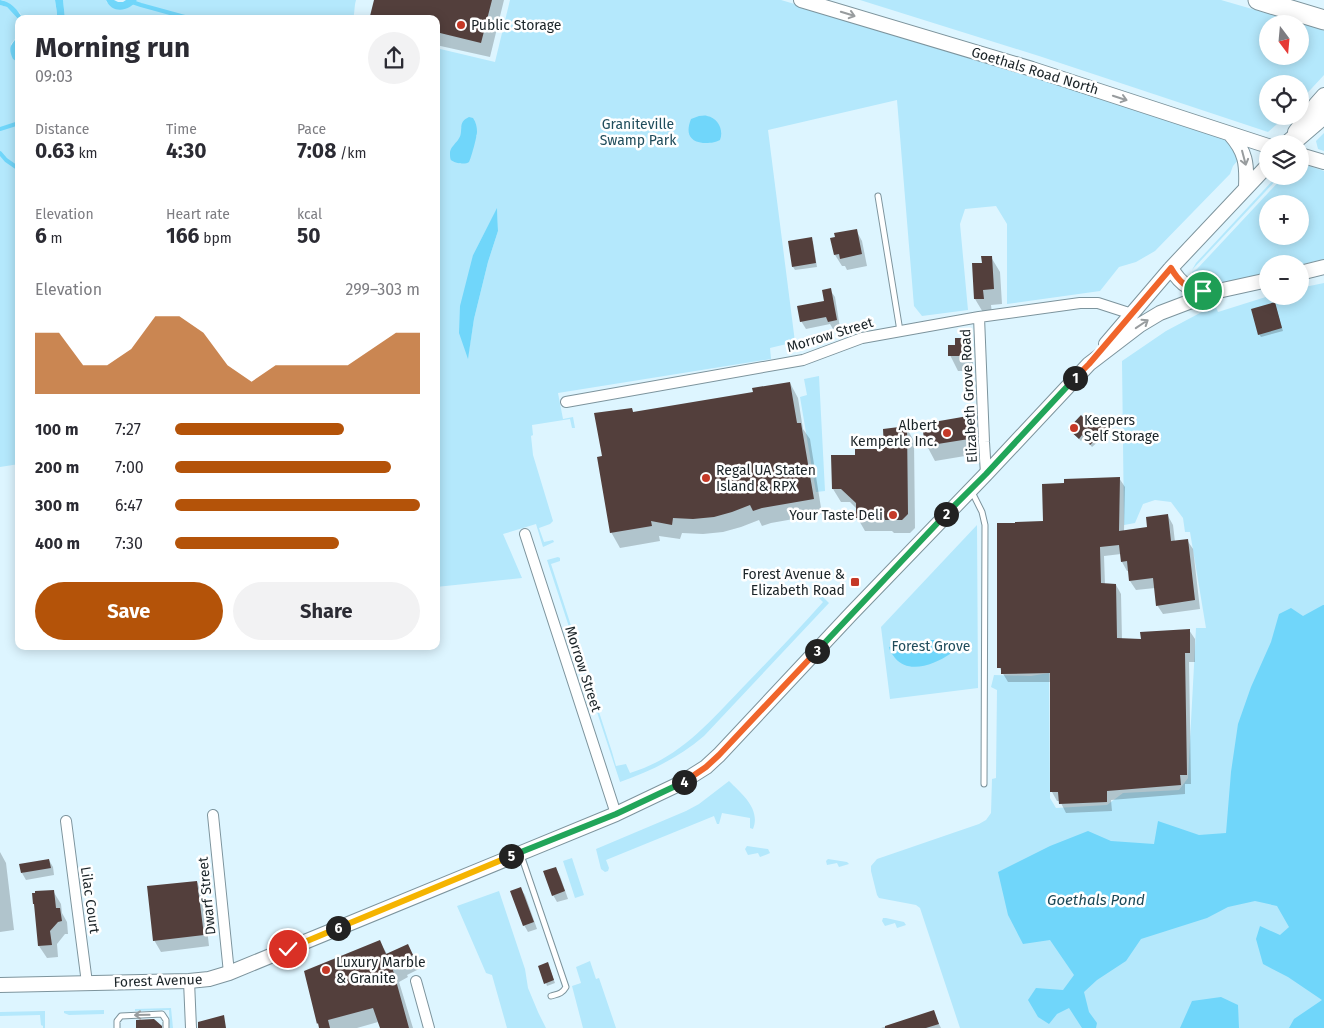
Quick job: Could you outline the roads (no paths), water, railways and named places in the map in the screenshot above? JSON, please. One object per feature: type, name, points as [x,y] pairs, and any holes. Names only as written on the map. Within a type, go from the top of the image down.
[{"type":"highway","points":[[1258,0],[1324,20]]},
{"type":"highway","points":[[1299,135],[1324,114]]},
{"type":"main road","name":"Goethals Road North","points":[[801,0],[1032,69],[1259,143]]},
{"type":"main road","points":[[1294,135],[1324,95]]},
{"type":"main road","points":[[1230,133],[1238,142],[1245,158],[1246,187]]},
{"type":"main road","points":[[1309,158],[1324,162]]},
{"type":"main road","points":[[1089,364],[1171,268],[1259,174]]},
{"type":"main road","points":[[1309,271],[1324,267]]},
{"type":"main road","name":"Forest Avenue","points":[[1171,268],[1176,278],[1185,286],[1196,290],[1218,291]]},
{"type":"main road","name":"Forest Avenue","points":[[0,985],[209,979],[229,973],[616,814],[679,784],[713,761],[1089,364],[1140,325],[1160,313],[1218,291],[1259,282]]},
{"type":"street","name":"Morrow Street","points":[[566,402],[803,360],[862,338],[979,317],[1080,303],[1098,304],[1132,314]]},
{"type":"street","name":"Elizabeth Grove Road","points":[[979,317],[986,474]]},
{"type":"street","name":"Morrow Street","points":[[525,534],[616,814]]},
{"type":"street","name":"Dwarf Street","points":[[213,815],[229,973]]},
{"type":"street","name":"Lilac Court","points":[[66,821],[87,983]]},
{"type":"street","points":[[189,981],[191,1028]]},
{"type":"street","points":[[416,981],[429,1028]]},
{"type":"lane","points":[[878,196],[900,331]]},
{"type":"lane","points":[[971,489],[982,512],[985,525],[984,784]]},
{"type":"lane","points":[[520,852],[566,987],[564,991],[551,996]]},
{"type":"lane","points":[[117,1028],[117,1021],[122,1016],[162,1014],[166,1020],[166,1028]]},
{"type":"water","points":[[0,0],[7,2],[21,15],[15,16],[7,7],[0,5]]},
{"type":"water","points":[[55,0],[63,0],[65,15],[57,15]]},
{"type":"water","points":[[106,0],[123,2],[126,0],[137,0],[130,7],[121,10],[112,8]]},
{"type":"water","points":[[15,39],[15,60],[11,55],[10,48]]},
{"type":"water","points":[[699,116],[711,117],[717,122],[721,129],[720,140],[712,143],[703,143],[691,138],[689,128],[691,119]]},
{"type":"water","points":[[469,117],[473,118],[477,126],[474,147],[469,162],[457,163],[451,160],[450,152],[460,137],[463,122]]},
{"type":"water","points":[[497,208],[498,231],[474,319],[468,359],[459,333],[460,306],[473,255]]},
{"type":"water","name":"Goethals Pond","points":[[1323,605],[1324,1028],[1289,1028],[1294,1019],[1322,1000],[1288,977],[1263,964],[1256,939],[1260,926],[1280,935],[1289,927],[1277,906],[1255,901],[1228,907],[1207,918],[1141,939],[1126,961],[1097,980],[1084,992],[1089,1012],[1097,1023],[1096,1028],[1082,1028],[1069,1008],[1057,1014],[1049,1024],[1038,1017],[1028,1000],[1036,988],[1063,990],[1074,975],[1050,940],[1023,944],[1008,915],[998,872],[1050,846],[1088,831],[1111,841],[1154,844],[1158,821],[1199,835],[1226,833],[1231,772],[1238,724],[1251,687],[1271,642],[1279,614],[1291,608],[1303,616]]},
{"type":"water","points":[[931,640],[944,640],[951,651],[950,654],[922,666],[907,666],[901,663],[892,654],[889,647],[906,643],[919,647]]},
{"type":"water","points":[[1221,997],[1238,1005],[1239,1028],[1180,1028],[1192,1001]]},
{"type":"waterway","points":[[132,2],[177,15]]},
{"type":"waterway","points":[[0,129],[15,124]]},
{"type":"waterway","points":[[0,153],[15,166]]},
{"type":"place","name":"Public Storage","points":[[461,25]]},
{"type":"place","name":"Keepers Self Storage","points":[[1074,428]]},
{"type":"place","name":"Albert Kemperle Inc.","points":[[947,433]]},
{"type":"place","name":"Regal UA Staten Island & RPX","points":[[706,478]]},
{"type":"place","name":"Your Taste Deli","points":[[893,515]]},
{"type":"place","name":"Forest Avenue & Elizabeth Road","points":[[855,582]]},
{"type":"place","name":"Luxury Marble & Granite","points":[[326,970]]},
{"type":"park label","name":"Graniteville Swamp Park","points":[[638,132]]},
{"type":"park label","name":"Forest Grove","points":[[931,646]]}]
